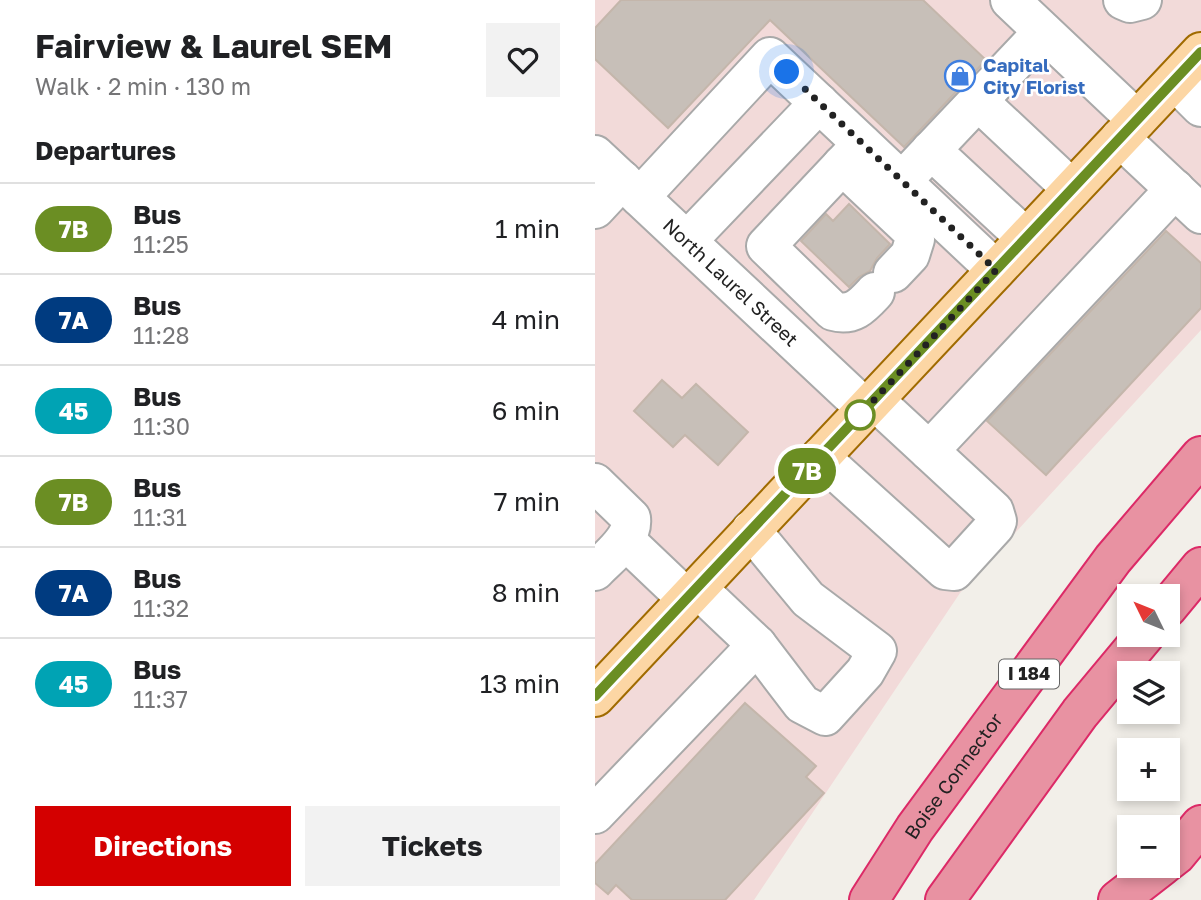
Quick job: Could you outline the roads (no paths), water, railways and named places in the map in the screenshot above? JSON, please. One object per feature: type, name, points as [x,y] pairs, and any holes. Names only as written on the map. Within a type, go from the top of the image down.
[{"type":"highway","name":"Boise Connector","points":[[869,900],[915,828],[1113,559],[1201,456]]},
{"type":"highway","points":[[1180,592],[1201,567]]},
{"type":"highway","points":[[945,900],[1080,713],[1134,648]]},
{"type":"highway","points":[[1180,850],[1201,825]]},
{"type":"highway","points":[[1118,900],[1146,878]]},
{"type":"main road","points":[[595,696],[1129,129],[1188,94],[1201,52]]},
{"type":"street","points":[[929,451],[1188,201],[1044,32],[1010,0]]},
{"type":"street","points":[[1123,0],[1130,3],[1142,0]]},
{"type":"street","points":[[902,181],[1044,32]]},
{"type":"street","points":[[595,209],[619,177],[770,57],[819,103],[852,155],[911,230],[915,239],[910,255],[856,311],[841,314],[833,311],[766,246]]},
{"type":"street","points":[[978,101],[1072,190]]},
{"type":"street","points":[[687,241],[819,103]]},
{"type":"street","points":[[931,150],[1026,239]]},
{"type":"street","points":[[852,155],[902,181],[996,270]]},
{"type":"street","points":[[731,283],[852,155]]},
{"type":"street","name":"North Laurel Street","points":[[619,177],[731,283],[870,404],[929,451],[994,511],[997,521],[954,571],[945,570],[820,457]]},
{"type":"street","points":[[595,483],[631,518],[632,526],[625,540],[595,571]]},
{"type":"street","points":[[625,540],[757,645],[802,704],[825,716],[865,672],[877,651],[808,599],[751,530]]},
{"type":"street","points":[[595,814],[757,645]]},
{"type":"place","name":"Capital City Florist","points":[[960,76]]}]
